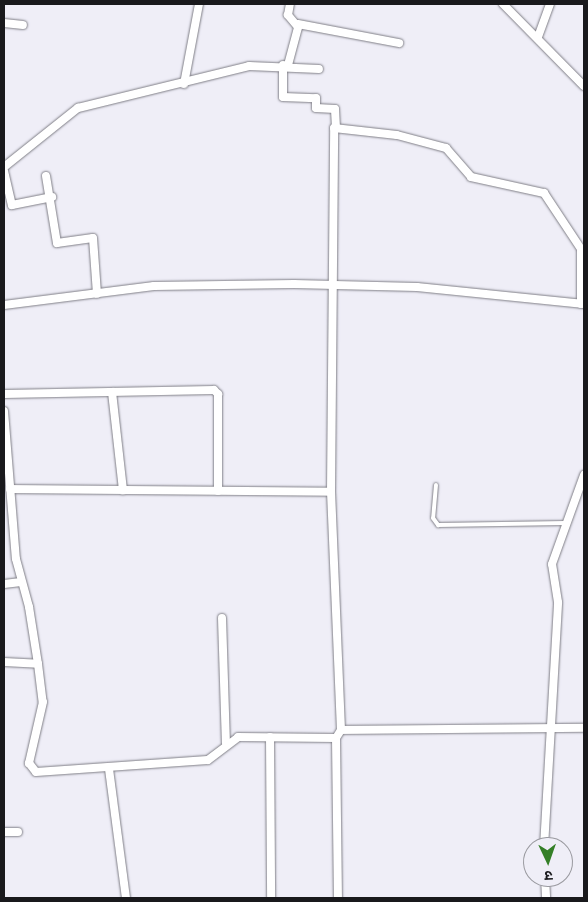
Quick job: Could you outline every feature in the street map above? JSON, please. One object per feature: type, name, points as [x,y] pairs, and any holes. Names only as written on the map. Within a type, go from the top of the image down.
[{"type":"street","points":[[184,84],[199,4]]},
{"type":"street","points":[[290,4],[288,15],[298,24],[399,43]]},
{"type":"street","points":[[503,4],[538,37],[584,86]]},
{"type":"street","points":[[538,37],[550,4]]},
{"type":"street","points":[[4,23],[23,25]]},
{"type":"street","points":[[298,24],[286,65],[283,97],[316,98],[316,108],[335,109],[336,127],[332,130],[331,492],[341,730],[336,738],[338,898]]},
{"type":"street","points":[[52,197],[12,205],[5,187],[4,169],[78,108],[184,84],[249,66],[286,65],[319,69]]},
{"type":"street","points":[[4,305],[154,286],[332,285],[416,287],[583,304],[581,249],[544,193],[471,177],[446,148],[397,135],[336,127]]},
{"type":"street","points":[[46,176],[52,197],[57,243],[93,238],[97,294]]},
{"type":"street","points":[[4,394],[216,391],[218,491]]},
{"type":"street","points":[[112,392],[123,490]]},
{"type":"street","points":[[4,412],[10,489],[21,582],[30,607],[43,702],[30,759],[32,770],[109,769],[208,760],[218,755],[226,743],[238,736],[336,738]]},
{"type":"street","points":[[545,837],[558,602],[552,564],[565,523],[584,475]]},
{"type":"street","points":[[10,489],[331,492]]},
{"type":"street","points":[[4,584],[21,582]]},
{"type":"street","points":[[222,618],[226,743]]},
{"type":"street","points":[[4,662],[38,664]]},
{"type":"street","points":[[341,730],[584,728]]},
{"type":"street","points":[[270,737],[271,898]]},
{"type":"street","points":[[109,769],[126,898]]},
{"type":"street","points":[[4,832],[18,832]]},
{"type":"lane","points":[[436,486],[433,518],[438,525],[555,520],[565,523]]}]
